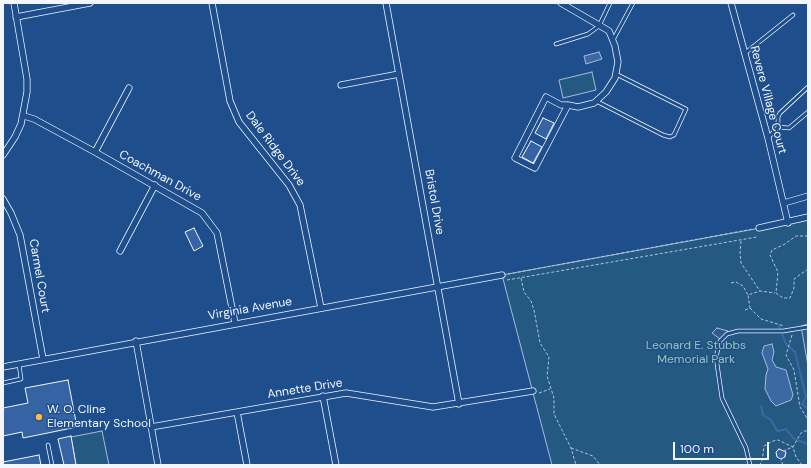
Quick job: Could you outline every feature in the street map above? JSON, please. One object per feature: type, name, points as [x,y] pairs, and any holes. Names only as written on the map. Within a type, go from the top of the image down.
[{"type":"street","points":[[3,155],[15,137],[24,116],[28,92],[14,3]]},
{"type":"street","points":[[16,16],[90,3]]},
{"type":"street","name":"Dale Ridge Drive","points":[[212,3],[230,101],[239,122],[289,185],[300,205],[320,308]]},
{"type":"street","name":"Bristol Drive","points":[[386,3],[459,404]]},
{"type":"street","points":[[561,3],[609,32],[613,40],[618,62],[616,74],[606,92],[596,101],[578,107],[568,105],[561,105],[546,97],[515,158],[535,168],[568,105]]},
{"type":"street","name":"Revere Village Court","points":[[731,3],[768,138],[788,223]]},
{"type":"street","points":[[341,85],[399,74]]},
{"type":"street","points":[[95,152],[129,88]]},
{"type":"street","name":"Coachman Drive","points":[[24,116],[34,118],[155,185],[202,213],[214,227],[220,246],[234,323]]},
{"type":"street","points":[[120,251],[155,185]]},
{"type":"street","points":[[784,203],[808,196]]},
{"type":"street","name":"Carmel Court","points":[[3,200],[12,213],[20,235],[43,359]]},
{"type":"street","points":[[759,228],[788,223],[808,217]]},
{"type":"street","name":"Virginia Avenue","points":[[3,367],[136,341],[438,286],[503,278]]},
{"type":"street","points":[[136,341],[158,465]]},
{"type":"street","name":"Annette Drive","points":[[151,427],[323,396],[355,393],[433,407],[533,391]]},
{"type":"street","points":[[323,396],[336,465]]},
{"type":"street","points":[[237,412],[247,465]]},
{"type":"lane","points":[[556,44],[588,34],[599,26],[610,3]]},
{"type":"lane","points":[[613,40],[633,3]]},
{"type":"lane","points":[[744,54],[793,15]]},
{"type":"lane","points":[[596,101],[663,135],[670,137],[674,135],[686,109],[616,74]]},
{"type":"lane","points":[[768,138],[778,127],[778,117],[780,113],[808,87]]},
{"type":"lane","points":[[778,127],[789,128],[808,112]]},
{"type":"lane","points":[[750,465],[746,448],[722,398],[716,357],[720,340],[727,334],[738,331],[808,327]]},
{"type":"lane","points":[[3,383],[21,379],[19,364]]},
{"type":"lane","points":[[48,445],[52,465]]},
{"type":"path","points":[[503,278],[759,228]]},
{"type":"path","points":[[776,293],[778,272],[770,255],[772,250],[785,244],[796,236],[808,236]]},
{"type":"path","points":[[503,278],[521,278],[757,237]]},
{"type":"path","points":[[741,240],[741,263],[760,291]]},
{"type":"path","points":[[748,295],[760,291],[776,293],[783,298],[790,298],[794,288],[794,279],[808,269]]},
{"type":"path","points":[[521,278],[524,292],[531,301],[534,310],[540,343],[549,357],[547,376],[554,398],[554,414],[571,448],[576,465]]},
{"type":"path","points":[[731,283],[736,282],[743,286],[748,295],[750,308],[761,319],[785,327],[793,327],[786,355],[794,370],[800,407],[808,420]]},
{"type":"path","points":[[745,310],[750,308]]},
{"type":"path","points":[[533,391],[534,394],[551,388]]},
{"type":"path","points":[[783,465],[781,460],[785,456],[785,450],[793,447],[801,433],[808,431]]},
{"type":"path","points":[[759,465],[762,462],[764,446],[778,440],[793,447],[796,457],[802,465]]},
{"type":"path","points":[[571,448],[593,456],[600,465]]},
{"type":"green space","points":[[592,72],[596,90],[563,98],[559,80]]},
{"type":"green space","name":"Leonard E. Stubbs Memorial Park","points":[[808,217],[808,465],[552,465],[502,275],[788,223]]},
{"type":"green space","points":[[102,431],[109,465],[76,465],[71,437]]},
{"type":"shaded area","points":[[599,52],[602,59],[586,64],[584,56]]},
{"type":"shaded area","points":[[808,324],[808,366],[801,326]]},
{"type":"shaded area","points":[[717,328],[728,331],[720,339],[712,333]]},
{"type":"shaded area","points":[[772,344],[774,352],[772,360],[776,367],[786,370],[793,395],[791,400],[776,406],[771,401],[765,389],[768,369],[762,353],[764,346]]},
{"type":"building","points":[[543,118],[554,123],[546,139],[535,133]]},
{"type":"building","points":[[531,141],[542,147],[533,163],[522,157]]},
{"type":"building","points":[[194,228],[203,246],[194,251],[185,232]]},
{"type":"building","name":"W. O. Cline Elementary School","points":[[68,380],[77,427],[23,438],[22,432],[3,436],[3,408],[28,403],[25,388]]},
{"type":"building","points":[[71,436],[76,465],[64,465],[58,439]]},
{"type":"building","points":[[779,449],[786,452],[785,457],[781,459],[777,457],[776,452]]},
{"type":"building","name":"W. O. Cline Elementary School","points":[[39,455],[41,465],[3,465],[3,462]]},
{"type":"waterway","points":[[779,326],[786,344],[795,352],[806,397],[802,404],[808,409]]},
{"type":"waterway","points":[[761,406],[763,415],[771,420],[778,431],[786,429],[794,439],[808,444],[808,453]]},
{"type":"place","name":"W. O. Cline Elementary School","points":[[39,417]]}]
